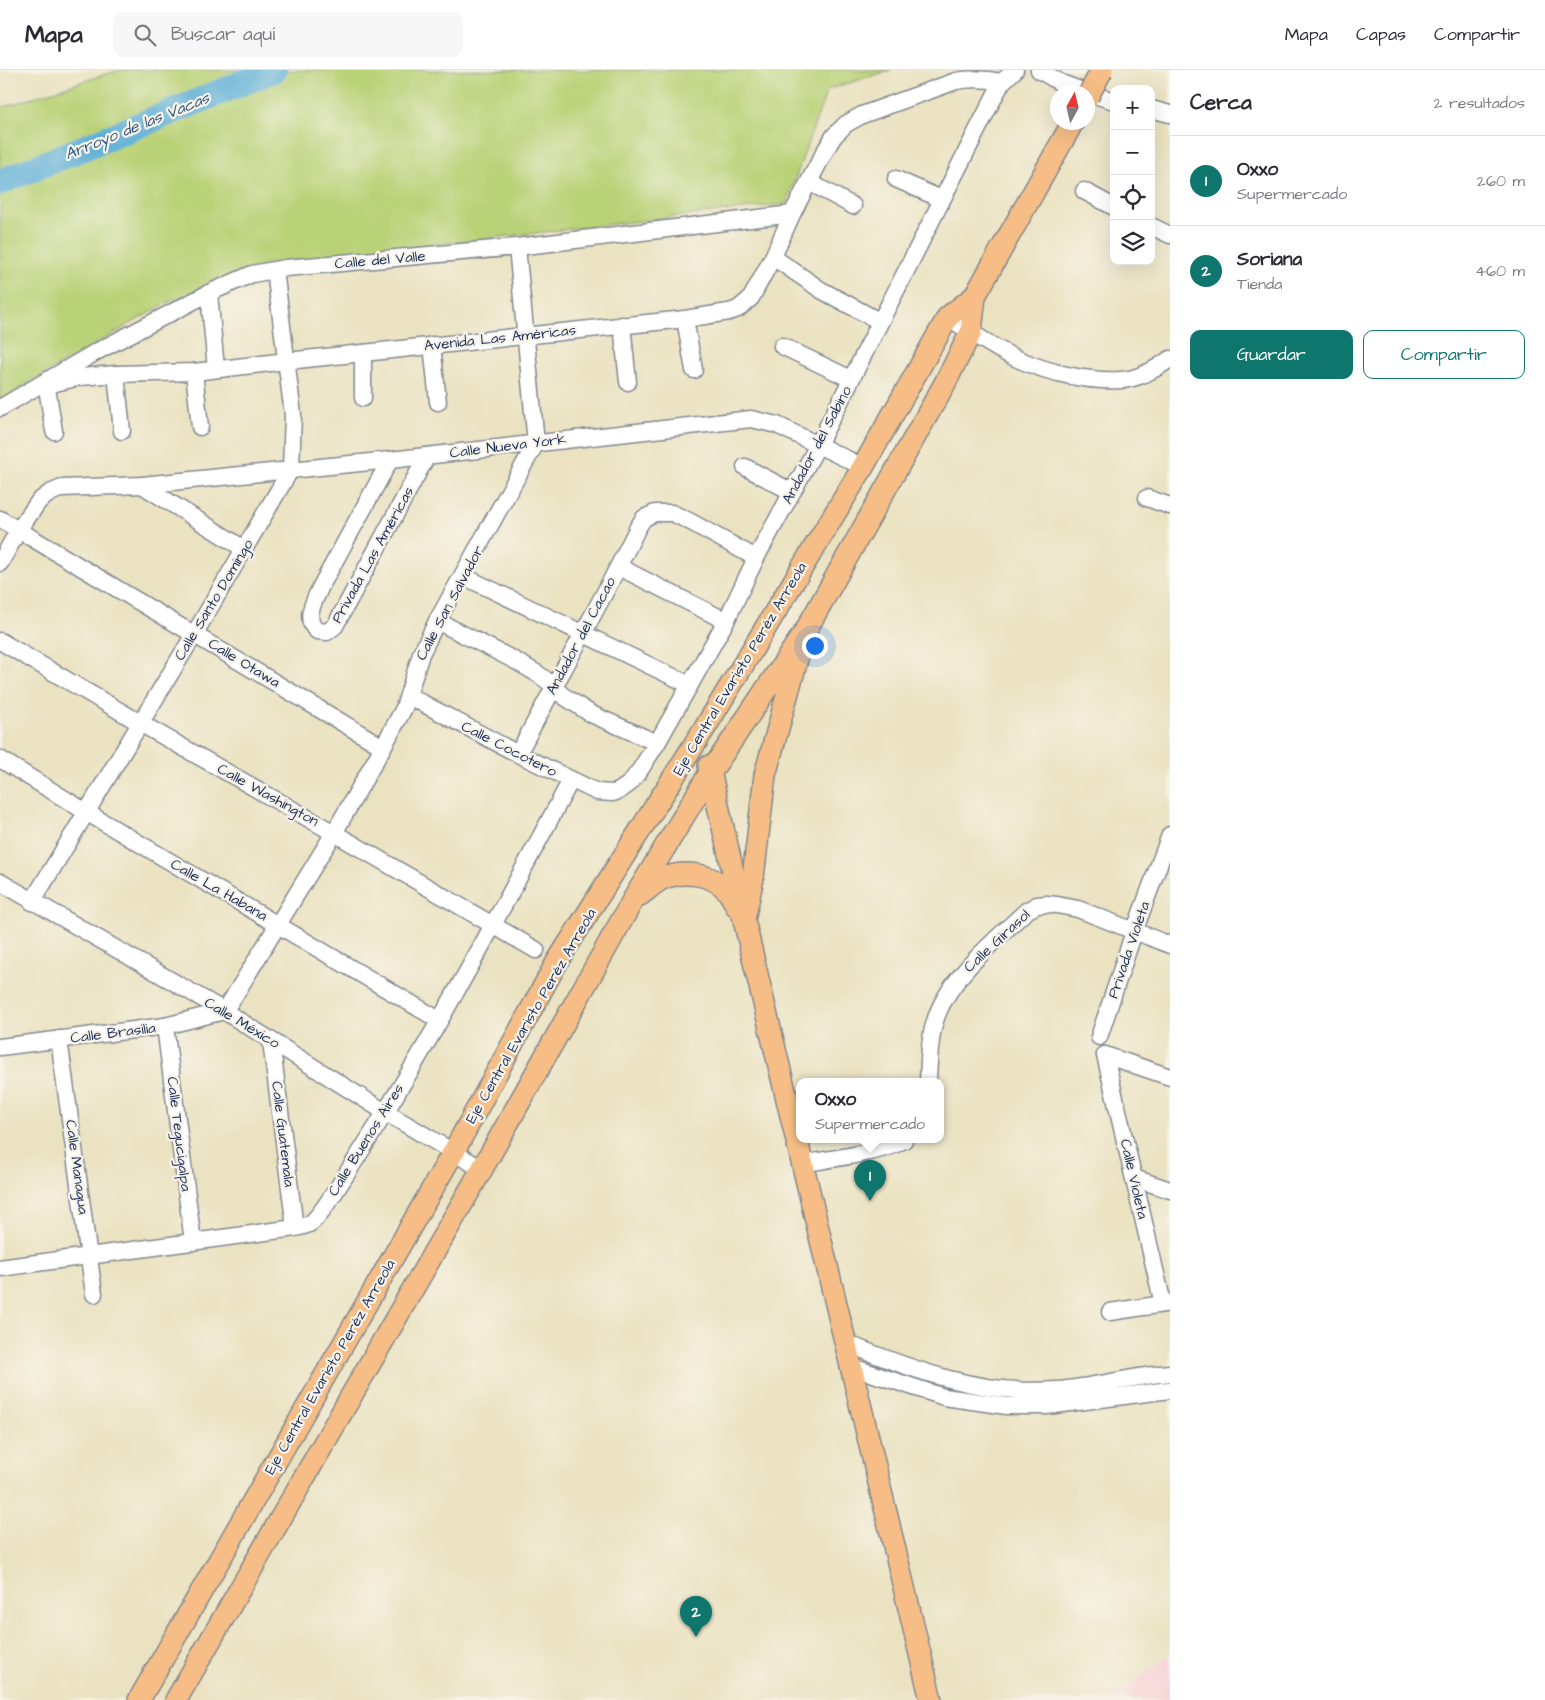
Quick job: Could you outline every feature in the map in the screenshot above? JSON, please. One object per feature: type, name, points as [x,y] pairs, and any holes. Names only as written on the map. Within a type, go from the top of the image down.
[{"type":"main road","points":[[1093,85],[1102,70]]},
{"type":"main road","name":"Eje Central Evaristo Peréz Arreola","points":[[139,1700],[454,1151],[557,962],[706,726],[863,467],[948,317],[975,296],[1069,130]]},
{"type":"main road","name":"Eje Central Evaristo Peréz Arreola","points":[[176,1700],[482,1169],[633,900],[710,773],[806,630],[944,385],[971,332],[975,296]]},
{"type":"main road","points":[[744,920],[753,878],[765,775],[806,630]]},
{"type":"main road","points":[[706,726],[710,773],[796,1135]]},
{"type":"main road","points":[[633,900],[662,880],[687,874],[703,876],[716,880],[728,891],[744,920]]},
{"type":"main road","points":[[798,1143],[931,1700]]},
{"type":"main road","points":[[317,1390],[344,1406]]},
{"type":"street","name":"Andador del Sabino","points":[[613,793],[629,784],[640,770],[726,621],[756,558],[818,445],[941,199],[1002,82],[1015,70]]},
{"type":"street","points":[[1039,70],[1066,85]]},
{"type":"street","name":"Avenida Las Américas","points":[[46,384],[80,377],[116,374],[194,372],[685,319],[729,312],[738,309],[751,298],[773,257],[792,214],[834,136],[846,124],[862,115],[956,81],[976,78],[1002,82]]},
{"type":"street","points":[[1095,96],[1110,100]]},
{"type":"street","points":[[1155,110],[1170,114]]},
{"type":"street","points":[[896,179],[941,199]]},
{"type":"street","points":[[809,182],[852,206]]},
{"type":"street","points":[[1084,191],[1110,204]]},
{"type":"street","name":"Calle del Valle","points":[[0,408],[46,384],[96,352],[209,293],[252,274],[275,270],[517,247],[792,214]]},
{"type":"street","points":[[1155,228],[1170,235]]},
{"type":"street","points":[[517,247],[536,443]]},
{"type":"street","points":[[773,257],[821,290],[880,321]]},
{"type":"street","name":"Calle Santo Domingo","points":[[32,902],[292,469],[293,415],[275,270]]},
{"type":"street","points":[[209,293],[216,369]]},
{"type":"street","points":[[948,317],[1018,360],[1043,369],[1075,376],[1122,380],[1142,374],[1170,360]]},
{"type":"street","points":[[685,319],[694,370]]},
{"type":"street","points":[[622,325],[628,382]]},
{"type":"street","points":[[432,345],[438,402]]},
{"type":"street","points":[[782,346],[851,380]]},
{"type":"street","points":[[363,353],[363,398]]},
{"type":"street","points":[[194,372],[200,427]]},
{"type":"street","points":[[116,374],[122,431]]},
{"type":"street","points":[[46,384],[54,431]]},
{"type":"street","name":"Calle Nueva York","points":[[18,531],[39,502],[50,493],[62,488],[142,485],[427,456],[751,419],[777,425],[863,467]]},
{"type":"street","name":"Calle San Salvador","points":[[224,1011],[334,833],[383,747],[404,708],[414,672],[437,621],[536,443]]},
{"type":"street","name":"Privada Las Américas","points":[[390,460],[312,606],[311,623],[318,631],[327,632],[335,626],[427,456]]},
{"type":"street","points":[[745,468],[792,492]]},
{"type":"street","points":[[142,485],[244,549]]},
{"type":"street","points":[[1147,498],[1170,506]]},
{"type":"street","name":"Andador del Cacao","points":[[518,754],[584,634],[644,518],[655,513],[672,513],[756,558]]},
{"type":"street","name":"Calle Otawa","points":[[0,519],[383,747]]},
{"type":"street","points":[[0,563],[18,531]]},
{"type":"street","points":[[619,567],[726,621]]},
{"type":"street","points":[[463,576],[690,685]]},
{"type":"street","points":[[437,621],[538,674],[554,686],[562,695],[591,714],[657,743]]},
{"type":"street","name":"Calle Washington","points":[[0,641],[536,950]]},
{"type":"street","name":"Calle Cocotero","points":[[408,696],[571,780],[597,792],[613,793]]},
{"type":"street","name":"Calle La Habana","points":[[0,759],[86,812],[440,1020]]},
{"type":"street","name":"Calle Buenos Aires","points":[[0,1268],[295,1228],[311,1223],[320,1213],[385,1112],[440,1020],[571,780]]},
{"type":"street","name":"Privada Violeta","points":[[1099,1037],[1134,932],[1170,835]]},
{"type":"street","name":"Calle México","points":[[0,882],[224,1011],[385,1112],[482,1169]]},
{"type":"street","name":"Calle Girasol","points":[[928,1078],[931,1037],[935,1020],[944,999],[960,976],[1026,912],[1037,906],[1057,905],[1078,909],[1170,945]]},
{"type":"street","name":"Calle Brasilia","points":[[0,1048],[165,1026],[224,1011]]},
{"type":"street","name":"Calle Tegucigalpa","points":[[165,1026],[193,1242]]},
{"type":"street","name":"Calle Managua","points":[[59,1039],[94,1294]]},
{"type":"street","name":"Calle Guatemala","points":[[271,1041],[295,1228]]},
{"type":"street","name":"Calle Violeta","points":[[1166,1304],[1134,1178],[1106,1055],[1170,1077]]},
{"type":"street","points":[[803,1164],[878,1150],[898,1143]]},
{"type":"street","points":[[1134,1178],[1170,1190]]},
{"type":"street","points":[[1110,1312],[1166,1304]]},
{"type":"street","points":[[846,1343],[950,1380],[1009,1389],[1071,1389],[1170,1372]]},
{"type":"street","points":[[852,1367],[944,1397],[1007,1406],[1056,1405],[1170,1390]]},
{"type":"shaded area","points":[[1170,1655],[1170,1700],[1108,1700]]},
{"type":"green space","points":[[119,70],[891,70],[827,90],[786,204],[268,264],[166,303],[0,400],[0,108]]},
{"type":"waterway","name":"Arroyo de las Vacas","points":[[0,182],[274,70]]},
{"type":"place","name":"Oxxo","points":[[870,1201]]},
{"type":"place","name":"Soriana","points":[[696,1637]]}]
